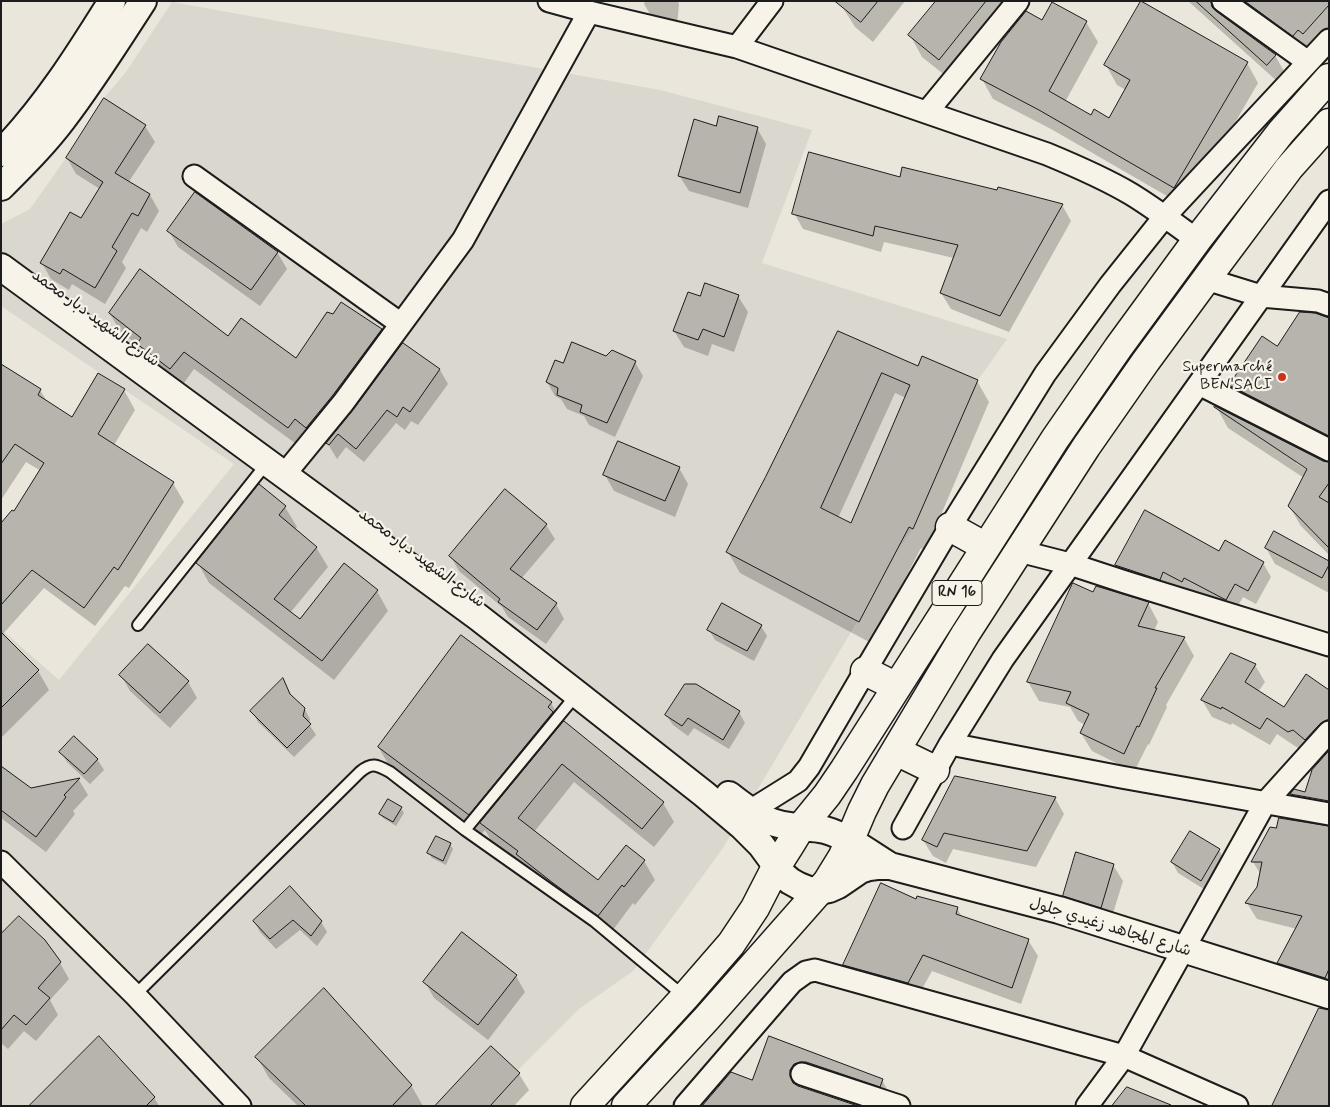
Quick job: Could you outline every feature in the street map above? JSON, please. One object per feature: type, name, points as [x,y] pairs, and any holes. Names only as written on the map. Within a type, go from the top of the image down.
[{"type":"main road","name":"RN 16","points":[[585,1106],[731,944],[755,908],[776,867],[802,827],[836,783],[1055,439],[1118,348],[1197,240],[1281,132],[1318,70]]},
{"type":"main road","name":"RN 16","points":[[626,1106],[707,1018],[827,882],[850,842],[862,811],[875,786],[966,633],[1099,427],[1146,360],[1289,168],[1329,123]]},
{"type":"main road","points":[[950,527],[986,546]]},
{"type":"main road","points":[[865,671],[896,687]]},
{"type":"main road","points":[[896,751],[936,770]]},
{"type":"street","points":[[1,153],[47,99],[112,1]]},
{"type":"street","points":[[1,187],[30,158],[62,120],[96,73],[143,1]]},
{"type":"street","points":[[549,1],[737,47],[1048,154],[1094,174],[1131,194],[1197,240]]},
{"type":"street","points":[[737,47],[772,1]]},
{"type":"street","points":[[927,112],[1018,1]]},
{"type":"street","points":[[1223,1],[1318,70]]},
{"type":"street","points":[[280,463],[343,403],[463,240],[589,12]]},
{"type":"street","points":[[750,811],[798,781],[809,767],[950,527],[1045,374],[1110,285],[1165,216],[1318,70],[1329,40]]},
{"type":"street","points":[[194,176],[401,324]]},
{"type":"street","points":[[903,828],[950,744],[1003,659],[1329,201]]},
{"type":"street","name":"شارع الشهيد دبار محمد","points":[[2,254],[280,463],[577,694],[714,784],[760,818],[773,823],[827,830],[850,842]]},
{"type":"street","points":[[1206,280],[1261,296],[1318,301],[1329,305]]},
{"type":"street","points":[[1199,384],[1329,450]]},
{"type":"street","name":"شارع الشهيد دبار محمد","points":[[280,463],[586,682],[657,747],[704,794],[742,826],[761,845],[783,875],[799,886],[818,891]]},
{"type":"street","points":[[1018,550],[1070,564],[1329,644]]},
{"type":"street","points":[[1087,1106],[1124,1056],[1265,802],[1329,732]]},
{"type":"street","points":[[950,744],[1329,814]]},
{"type":"street","name":"شارع المجاهد زغيدي جلول","points":[[850,842],[890,866]]},
{"type":"street","points":[[1,862],[135,995],[240,1106]]},
{"type":"street","name":"شارع المجاهد زغيدي جلول","points":[[818,891],[838,885],[860,870],[869,867],[890,866],[1058,910],[1329,995]]},
{"type":"street","points":[[685,1106],[792,982],[806,972],[815,970],[1124,1056],[1237,1106]]},
{"type":"street","points":[[802,1074],[899,1106]]},
{"type":"lane","points":[[138,625],[280,463]]},
{"type":"lane","points":[[465,830],[577,694]]},
{"type":"lane","points":[[135,995],[353,779],[368,766],[377,765],[390,772],[465,830],[594,921],[685,997]]},
{"type":"shaded area","points":[[172,2],[660,90],[812,130],[762,263],[1007,339],[978,380],[913,529],[898,549],[877,588],[723,848],[633,971],[579,1009],[482,1106],[1,1106],[1,629],[59,680],[234,464],[1,306],[1,224],[30,209],[66,158],[104,98],[126,72]]},
{"type":"building","points":[[835,1],[878,1],[861,22]]},
{"type":"building","points":[[936,1],[986,1],[939,60],[908,35]]},
{"type":"building","points":[[1141,1],[1248,62],[1174,188],[1039,110],[980,79],[1001,42],[1026,11],[1042,20],[1052,2],[1087,21],[1049,91],[1091,115],[1094,109],[1109,118],[1130,80],[1104,65]]},
{"type":"building","points":[[1196,1],[1211,1],[1212,7],[1216,11],[1276,55],[1267,65]]},
{"type":"building","points":[[1245,1],[1329,1],[1329,5],[1303,34],[1298,30],[1293,36]]},
{"type":"building","points":[[104,98],[146,125],[115,173],[150,194],[138,216],[132,213],[112,247],[117,251],[95,288],[63,269],[60,274],[40,263],[70,212],[81,218],[103,182],[66,158]]},
{"type":"building","points":[[719,116],[758,127],[740,193],[678,176],[694,119],[716,126]]},
{"type":"building","points":[[809,152],[900,177],[902,167],[997,190],[998,187],[1063,204],[1000,316],[940,293],[958,245],[875,226],[873,236],[792,214]]},
{"type":"building","points":[[195,192],[278,252],[251,290],[167,231]]},
{"type":"building","points":[[140,269],[228,336],[241,318],[296,358],[327,312],[333,314],[341,302],[382,329],[306,428],[295,419],[288,428],[184,352],[170,369],[137,344],[141,338],[109,313]]},
{"type":"building","points":[[705,283],[739,295],[724,337],[703,329],[698,340],[673,331],[688,292],[700,296]]},
{"type":"building","name":"Supermarché BEN'SACI","points":[[1300,312],[1315,313],[1329,318],[1329,436],[1229,385],[1262,336],[1277,346]]},
{"type":"building","points":[[838,331],[918,366],[922,356],[978,380],[913,529],[909,527],[859,622],[726,552]],"holes":[[[882,373],[910,385],[851,523],[821,508]]]},
{"type":"building","points":[[572,342],[606,356],[612,350],[636,361],[607,423],[580,412],[582,405],[557,395],[558,388],[546,382],[555,360],[563,363]]},
{"type":"building","points":[[403,343],[440,369],[410,412],[403,407],[397,417],[387,410],[356,449],[338,434],[329,445],[326,443],[353,410]]},
{"type":"building","points":[[1,364],[41,389],[38,395],[72,417],[98,373],[125,389],[98,434],[174,482],[118,570],[114,567],[84,608],[32,570],[1,605],[1,523],[12,510],[14,511],[44,463],[15,444],[1,464]]},
{"type":"building","points":[[1215,406],[1323,461],[1329,462],[1329,483],[1319,497],[1329,503],[1329,548],[1288,506],[1307,469]]},
{"type":"building","points":[[618,441],[680,467],[665,501],[603,475]]},
{"type":"building","points":[[259,484],[286,506],[279,515],[317,547],[274,599],[300,619],[344,563],[378,590],[322,661],[196,563]]},
{"type":"building","points":[[505,489],[547,524],[510,569],[557,603],[537,630],[498,602],[500,599],[449,556]]},
{"type":"building","points":[[1145,510],[1219,551],[1225,540],[1264,562],[1248,591],[1235,584],[1226,600],[1184,578],[1182,582],[1163,572],[1160,580],[1115,565]]},
{"type":"building","points":[[1274,531],[1329,561],[1329,565],[1322,578],[1265,548]]},
{"type":"building","points":[[1073,583],[1093,592],[1096,586],[1149,602],[1138,626],[1185,637],[1155,688],[1157,688],[1139,727],[1137,726],[1124,754],[1080,733],[1089,714],[1066,703],[1071,692],[1027,682]]},
{"type":"building","points":[[722,603],[762,625],[747,651],[707,630]]},
{"type":"building","points":[[1,632],[39,670],[1,708]]},
{"type":"building","points":[[461,635],[552,702],[548,707],[553,712],[469,815],[378,747]]},
{"type":"building","points":[[148,644],[189,681],[160,713],[119,675]]},
{"type":"building","points":[[1231,653],[1256,664],[1245,682],[1284,707],[1306,674],[1329,690],[1329,719],[1320,724],[1305,740],[1293,730],[1288,732],[1267,718],[1260,729],[1222,707],[1221,709],[1201,700]]},
{"type":"building","points":[[283,678],[290,694],[305,708],[303,716],[311,724],[287,748],[250,711]]},
{"type":"building","points":[[685,684],[696,684],[740,711],[723,740],[688,718],[682,726],[665,715]]},
{"type":"building","points":[[564,721],[664,802],[642,829],[562,764],[518,818],[598,880],[626,845],[645,860],[624,887],[622,885],[598,916],[516,854],[518,851],[480,823]]},
{"type":"building","points":[[74,736],[98,759],[84,774],[59,752]]},
{"type":"building","points":[[1329,751],[1329,801],[1290,794],[1294,789],[1305,792],[1312,770]]},
{"type":"building","points":[[1,766],[31,788],[80,778],[64,795],[66,797],[36,837],[1,810]]},
{"type":"building","points":[[955,776],[1056,797],[1027,851],[944,833],[937,847],[922,840]]},
{"type":"building","points":[[388,799],[402,807],[393,822],[379,814]]},
{"type":"building","points":[[1279,818],[1329,826],[1329,969],[1325,978],[1277,963],[1302,916],[1245,903],[1257,887],[1262,862],[1251,862],[1270,827],[1276,828]]},
{"type":"building","points":[[1190,831],[1220,849],[1201,881],[1171,862]]},
{"type":"building","points":[[436,836],[451,843],[443,861],[427,853]]},
{"type":"building","points":[[1076,852],[1114,864],[1101,908],[1063,896]]},
{"type":"building","points":[[881,883],[916,899],[917,896],[958,907],[956,914],[1029,939],[1012,988],[923,955],[908,983],[843,965]]},
{"type":"building","points":[[290,886],[322,921],[311,936],[293,920],[270,939],[253,921]]},
{"type":"building","points":[[19,916],[45,940],[61,962],[38,988],[50,998],[26,1025],[14,1015],[1,1030],[1,934]]},
{"type":"building","points":[[462,932],[517,975],[478,1025],[423,982]]},
{"type":"building","points":[[324,988],[412,1085],[392,1106],[306,1106],[255,1057]]},
{"type":"building","points":[[1319,1008],[1329,1010],[1329,1106],[1272,1106]]},
{"type":"building","points":[[99,1036],[155,1097],[146,1106],[29,1106]]},
{"type":"building","points":[[769,1036],[883,1079],[880,1087],[806,1062],[800,1062],[794,1064],[790,1070],[793,1083],[858,1106],[702,1106],[731,1072],[752,1080]]},
{"type":"building","points":[[491,1046],[520,1073],[490,1106],[435,1106]]},
{"type":"building","points":[[1127,1087],[1171,1105],[1171,1106],[1112,1106]]},
{"type":"place","name":"Supermarché BEN'SACI","points":[[1282,377]]}]
